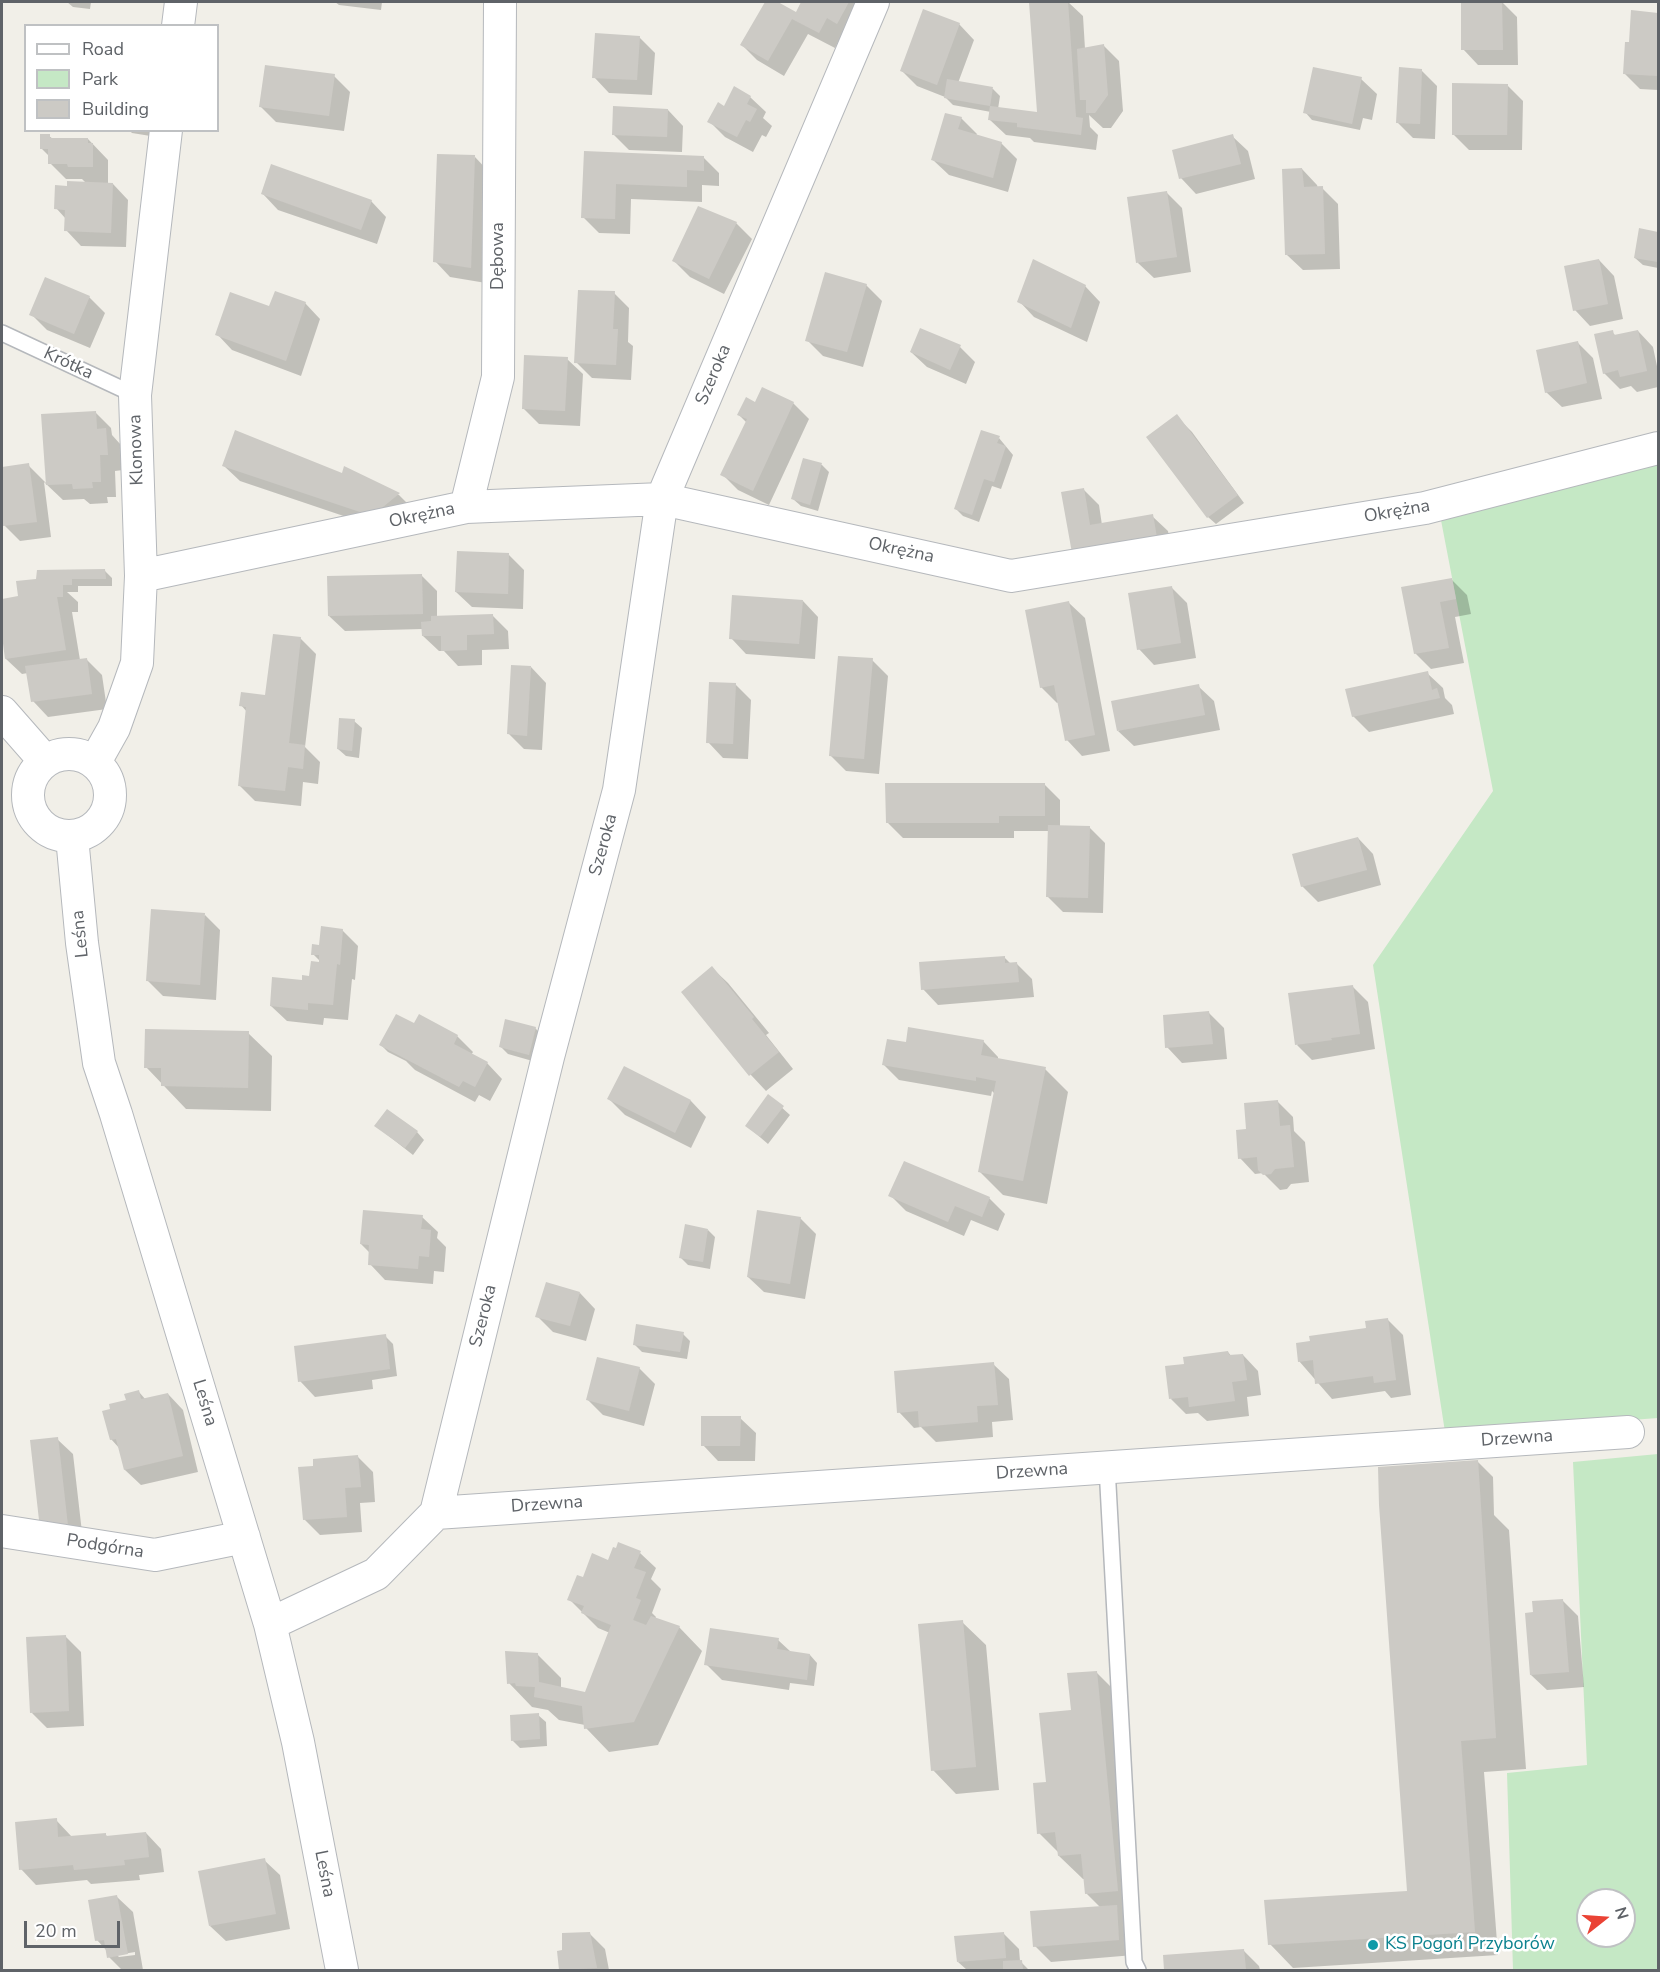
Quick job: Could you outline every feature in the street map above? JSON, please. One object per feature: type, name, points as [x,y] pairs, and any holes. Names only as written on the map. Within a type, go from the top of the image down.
[{"type":"street","points":[[178,24],[181,2]]},
{"type":"street","name":"Dębowa","points":[[465,507],[498,377],[500,2]]},
{"type":"street","name":"Szeroka","points":[[436,1513],[548,1057],[619,790],[662,499],[873,2]]},
{"type":"street","name":"Klonowa","points":[[92,761],[100,753],[114,728],[137,663],[141,576],[135,396],[166,132]]},
{"type":"street","name":"Okrężna","points":[[141,576],[465,507],[662,499],[1011,576],[1425,508],[1659,448]]},
{"type":"street","points":[[2,712],[45,761]]},
{"type":"street","points":[[81,755],[92,761],[108,780],[111,793],[110,806],[104,817],[84,834],[72,837],[47,830],[37,821],[30,809],[28,796],[30,783],[36,771],[45,761],[56,756],[81,755]]},
{"type":"street","name":"Leśna","points":[[72,837],[82,943],[99,1063],[270,1624],[298,1742],[342,1971]]},
{"type":"street","name":"Drzewna","points":[[436,1513],[1628,1431]]},
{"type":"street","points":[[270,1624],[376,1574],[436,1513]]},
{"type":"street","name":"Podgórna","points":[[2,1531],[155,1554],[244,1537]]},
{"type":"lane","name":"Krótka","points":[[2,333],[135,396]]},
{"type":"lane","points":[[1107,1467],[1134,1962],[1138,1971]]},
{"type":"green space","points":[[1658,460],[1658,1418],[1445,1432],[1373,965],[1493,791],[1440,515]]},
{"type":"green space","points":[[1658,1454],[1658,1970],[1513,1970],[1507,1773],[1587,1765],[1573,1462]]},
{"type":"building","points":[[765,2],[778,2],[796,12],[801,2],[849,2],[837,24],[827,18],[819,33],[792,19],[768,61],[740,45]]},
{"type":"building","points":[[1029,2],[1068,2],[1076,117],[1083,118],[1081,135],[1017,127],[1017,123],[988,120],[990,106],[1037,112]]},
{"type":"building","points":[[1461,2],[1502,2],[1503,50],[1461,50]]},
{"type":"building","points":[[923,9],[960,23],[937,85],[900,71]]},
{"type":"building","points":[[1631,10],[1658,13],[1658,76],[1623,74],[1625,42],[1629,42]]},
{"type":"building","points":[[595,33],[640,36],[637,80],[592,78]]},
{"type":"building","points":[[1104,44],[1108,95],[1095,113],[1086,113],[1086,100],[1080,100],[1077,49]]},
{"type":"building","points":[[265,65],[335,74],[329,116],[259,107]]},
{"type":"building","points":[[1313,67],[1362,77],[1352,124],[1303,113]]},
{"type":"building","points":[[1399,67],[1422,69],[1420,124],[1396,123]]},
{"type":"building","points":[[947,79],[993,87],[990,106],[944,98]]},
{"type":"building","points":[[1452,83],[1508,84],[1507,135],[1452,135]]},
{"type":"building","points":[[734,86],[751,96],[747,104],[757,109],[750,122],[746,120],[737,137],[707,122],[718,102],[724,106]]},
{"type":"building","points":[[613,106],[668,109],[667,137],[612,135]]},
{"type":"building","points":[[945,113],[962,117],[958,129],[1002,142],[993,178],[931,160]]},
{"type":"building","points":[[40,134],[50,134],[50,138],[88,138],[88,143],[93,143],[93,167],[48,164],[48,149],[40,149]]},
{"type":"building","points":[[1233,134],[1241,164],[1179,179],[1172,150]]},
{"type":"building","points":[[584,151],[704,156],[704,171],[687,170],[687,187],[616,184],[615,219],[581,218]]},
{"type":"building","points":[[437,154],[475,155],[471,268],[433,262]]},
{"type":"building","points":[[271,164],[372,200],[361,230],[261,194]]},
{"type":"building","points":[[1302,168],[1304,187],[1323,186],[1325,254],[1285,255],[1282,169]]},
{"type":"building","points":[[67,181],[113,183],[111,233],[64,231],[65,210],[54,209],[55,185],[67,186]]},
{"type":"building","points":[[1167,191],[1177,257],[1136,263],[1127,197]]},
{"type":"building","points":[[698,206],[737,222],[709,279],[672,261]]},
{"type":"building","points":[[1639,228],[1658,232],[1658,262],[1634,258]]},
{"type":"building","points":[[1033,259],[1086,285],[1071,328],[1017,302]]},
{"type":"building","points":[[1599,259],[1608,304],[1573,311],[1564,266]]},
{"type":"building","points":[[825,272],[867,284],[847,352],[805,341]]},
{"type":"building","points":[[45,277],[90,296],[74,334],[29,315]]},
{"type":"building","points":[[578,290],[615,291],[613,329],[618,329],[616,365],[574,363]]},
{"type":"building","points":[[275,291],[306,302],[286,361],[215,335],[230,292],[269,306]]},
{"type":"building","points":[[920,328],[961,345],[950,370],[910,352]]},
{"type":"building","points":[[1613,330],[1614,335],[1638,330],[1647,371],[1620,377],[1618,370],[1603,374],[1594,334]]},
{"type":"building","points":[[1578,341],[1587,383],[1545,393],[1536,350]]},
{"type":"building","points":[[524,355],[568,357],[565,411],[522,409]]},
{"type":"building","points":[[762,387],[794,402],[753,491],[720,475],[747,419],[737,415],[746,397],[755,402]]},
{"type":"building","points":[[96,411],[97,429],[106,428],[108,455],[100,455],[101,482],[92,482],[93,488],[73,489],[72,484],[46,485],[41,414]]},
{"type":"building","points":[[1177,414],[1238,495],[1207,518],[1146,437]]},
{"type":"building","points":[[235,430],[342,473],[344,466],[400,493],[372,516],[222,466]]},
{"type":"building","points":[[981,430],[1000,436],[997,443],[1006,446],[994,482],[984,479],[972,515],[954,509]]},
{"type":"building","points":[[803,458],[822,463],[810,505],[791,499]]},
{"type":"building","points":[[29,463],[37,522],[3,526],[2,467]]},
{"type":"building","points":[[1084,488],[1090,525],[1153,514],[1157,538],[1072,553],[1061,492]]},
{"type":"building","points":[[457,551],[509,553],[508,594],[455,592]]},
{"type":"building","points":[[105,569],[106,579],[72,579],[72,585],[63,585],[63,597],[57,597],[66,650],[5,659],[2,636],[2,599],[18,596],[16,581],[36,579],[37,570]]},
{"type":"building","points":[[422,574],[423,614],[328,616],[327,576]]},
{"type":"building","points":[[1452,578],[1456,599],[1440,602],[1449,648],[1414,654],[1401,587]]},
{"type":"building","points":[[1172,586],[1181,643],[1137,650],[1128,593]]},
{"type":"building","points":[[732,595],[803,600],[799,644],[729,639]]},
{"type":"building","points":[[1069,601],[1095,735],[1065,741],[1054,685],[1040,688],[1025,610]]},
{"type":"building","points":[[493,614],[494,634],[467,635],[467,650],[441,651],[441,636],[422,636],[421,622],[431,621],[431,616]]},
{"type":"building","points":[[273,634],[301,637],[289,743],[305,745],[303,769],[288,767],[285,791],[238,786],[246,707],[239,706],[241,692],[265,695]]},
{"type":"building","points":[[838,656],[873,658],[864,759],[829,756]]},
{"type":"building","points":[[87,658],[92,694],[31,702],[25,666]]},
{"type":"building","points":[[511,665],[531,666],[527,736],[507,734]]},
{"type":"building","points":[[1428,671],[1432,690],[1437,688],[1440,698],[1352,717],[1345,689]]},
{"type":"building","points":[[709,682],[736,683],[733,744],[706,743]]},
{"type":"building","points":[[1199,684],[1205,715],[1117,731],[1111,701]]},
{"type":"building","points":[[339,718],[355,719],[352,751],[337,749]]},
{"type":"building","points":[[885,783],[1045,783],[1045,816],[999,816],[999,823],[886,823]]},
{"type":"building","points":[[1048,825],[1090,826],[1088,898],[1046,897]]},
{"type":"building","points":[[1358,837],[1367,870],[1301,887],[1292,854]]},
{"type":"building","points":[[151,909],[205,913],[200,985],[146,981]]},
{"type":"building","points":[[321,926],[343,929],[333,1005],[308,1003],[308,1010],[270,1006],[272,977],[302,980],[302,975],[309,976],[311,961],[319,962],[319,955],[311,955],[312,944],[319,945]]},
{"type":"building","points":[[1005,956],[1005,963],[1017,962],[1019,982],[921,990],[919,962]]},
{"type":"building","points":[[712,966],[779,1052],[749,1076],[681,992]]},
{"type":"building","points":[[1353,985],[1360,1034],[1295,1045],[1288,993]]},
{"type":"building","points":[[1209,1011],[1213,1044],[1165,1048],[1163,1015]]},
{"type":"building","points":[[396,1014],[414,1023],[419,1014],[458,1035],[454,1044],[488,1062],[475,1087],[463,1081],[459,1087],[379,1045]]},
{"type":"building","points":[[505,1019],[536,1027],[529,1055],[499,1047]]},
{"type":"building","points":[[908,1027],[984,1040],[981,1055],[1046,1067],[1023,1181],[978,1172],[996,1081],[976,1077],[976,1081],[882,1065],[887,1039],[906,1042]]},
{"type":"building","points":[[145,1029],[249,1031],[248,1088],[161,1086],[161,1068],[144,1068]]},
{"type":"building","points":[[624,1066],[691,1100],[675,1133],[607,1099]]},
{"type":"building","points":[[768,1094],[784,1106],[760,1137],[745,1126]]},
{"type":"building","points":[[1278,1100],[1280,1126],[1290,1125],[1294,1167],[1275,1169],[1271,1174],[1263,1175],[1258,1170],[1257,1157],[1238,1159],[1236,1130],[1246,1129],[1244,1103]]},
{"type":"building","points":[[387,1109],[418,1131],[405,1148],[374,1126]]},
{"type":"building","points":[[904,1161],[990,1197],[982,1217],[955,1206],[948,1222],[888,1196]]},
{"type":"building","points":[[363,1210],[423,1215],[421,1229],[431,1230],[429,1257],[419,1256],[418,1269],[368,1265],[369,1245],[360,1244]]},
{"type":"building","points":[[757,1210],[801,1217],[790,1284],[747,1277]]},
{"type":"building","points":[[685,1224],[708,1229],[703,1262],[679,1258]]},
{"type":"building","points":[[546,1282],[580,1292],[570,1326],[535,1317]]},
{"type":"building","points":[[1388,1318],[1396,1380],[1374,1383],[1373,1376],[1315,1384],[1313,1360],[1298,1362],[1296,1343],[1310,1341],[1309,1336],[1366,1328],[1365,1321]]},
{"type":"building","points":[[636,1324],[684,1332],[680,1352],[633,1345]]},
{"type":"building","points":[[386,1334],[390,1369],[298,1382],[294,1346]]},
{"type":"building","points":[[1228,1351],[1229,1355],[1243,1354],[1247,1380],[1232,1382],[1235,1401],[1189,1407],[1188,1397],[1169,1399],[1165,1366],[1184,1364],[1183,1357]]},
{"type":"building","points":[[597,1357],[640,1367],[629,1411],[586,1400]]},
{"type":"building","points":[[994,1362],[998,1405],[977,1406],[978,1422],[919,1427],[918,1411],[897,1413],[894,1371]]},
{"type":"building","points":[[139,1390],[141,1399],[168,1393],[183,1456],[124,1470],[116,1439],[110,1440],[102,1411],[110,1409],[109,1404],[126,1400],[124,1394]]},
{"type":"building","points":[[701,1416],[741,1416],[740,1446],[701,1446]]},
{"type":"building","points":[[58,1437],[68,1526],[40,1529],[30,1440]]},
{"type":"building","points":[[358,1455],[361,1487],[345,1488],[347,1517],[303,1520],[298,1467],[313,1466],[313,1459]]},
{"type":"building","points":[[1478,1460],[1496,1738],[1461,1741],[1475,1932],[1268,1945],[1264,1900],[1407,1891],[1378,1467]]},
{"type":"building","points":[[618,1542],[641,1551],[634,1568],[646,1572],[636,1598],[641,1600],[633,1620],[646,1625],[651,1616],[680,1626],[634,1722],[584,1729],[582,1706],[534,1697],[535,1687],[516,1686],[515,1683],[507,1684],[505,1651],[538,1653],[539,1682],[585,1692],[611,1625],[581,1613],[584,1606],[567,1600],[577,1575],[583,1577],[592,1553],[608,1560],[613,1547],[616,1548]]},
{"type":"building","points":[[1563,1599],[1569,1672],[1530,1675],[1525,1613],[1533,1612],[1532,1601]]},
{"type":"building","points":[[963,1620],[976,1767],[931,1771],[918,1624]]},
{"type":"building","points":[[710,1628],[779,1638],[777,1649],[810,1654],[807,1680],[704,1665]]},
{"type":"building","points":[[66,1635],[69,1711],[30,1713],[26,1637]]},
{"type":"building","points":[[1097,1671],[1118,1891],[1085,1894],[1081,1854],[1058,1856],[1055,1832],[1037,1834],[1033,1783],[1046,1782],[1039,1713],[1071,1710],[1067,1673]]},
{"type":"building","points":[[539,1713],[540,1739],[511,1741],[510,1715]]},
{"type":"building","points":[[57,1818],[58,1837],[146,1832],[149,1857],[124,1860],[125,1865],[74,1870],[73,1865],[19,1870],[15,1822]]},
{"type":"building","points":[[265,1858],[276,1914],[209,1926],[198,1871]]},
{"type":"building","points":[[117,1895],[128,1954],[107,1958],[104,1940],[95,1941],[88,1900]]},
{"type":"building","points":[[1117,1905],[1119,1940],[1033,1947],[1030,1911]]},
{"type":"building","points":[[590,1932],[597,1968],[559,1970],[557,1951],[562,1950],[562,1933]]},
{"type":"building","points":[[1004,1932],[1006,1958],[957,1962],[954,1936]]},
{"type":"building","points":[[1244,1949],[1246,1970],[1164,1970],[1163,1955]]},
{"type":"building","points":[[1022,1960],[1023,1970],[1003,1970],[1003,1961]]},
{"type":"place","name":"KS Pogoń Przyborów","points":[[1373,1945]]}]
